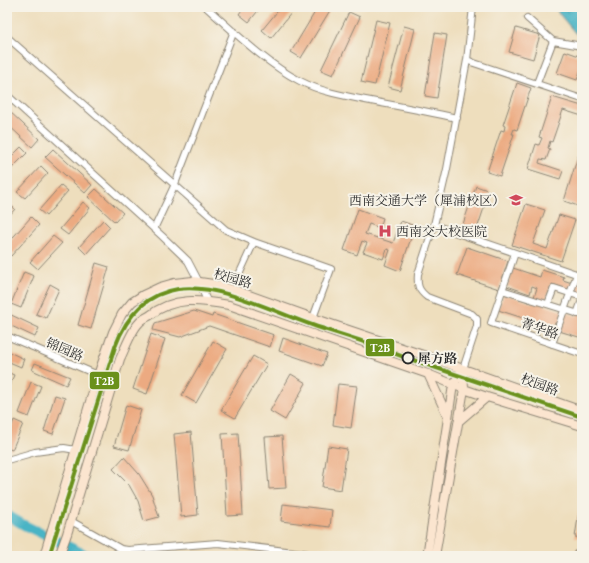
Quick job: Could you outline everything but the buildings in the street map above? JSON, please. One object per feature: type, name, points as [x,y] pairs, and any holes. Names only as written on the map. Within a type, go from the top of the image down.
[{"type":"street","points":[[206,7],[280,69],[314,87],[348,97],[456,118]]},
{"type":"street","points":[[427,556],[453,384],[463,369],[477,326],[477,319],[472,314],[427,297],[419,288],[418,274],[434,225],[447,169],[467,60],[473,7]]},
{"type":"street","points":[[527,18],[553,41],[582,46]]},
{"type":"street","points":[[154,230],[175,184],[234,31]]},
{"type":"street","points":[[7,37],[226,230],[254,242],[331,269],[313,318]]},
{"type":"street","points":[[537,83],[553,41]]},
{"type":"street","points":[[467,60],[582,99]]},
{"type":"street","points":[[7,95],[188,261],[207,301]]},
{"type":"street","points":[[434,225],[579,275],[570,293],[552,344]]},
{"type":"street","points":[[237,279],[254,242]]},
{"type":"street","points":[[515,253],[502,290],[580,315],[582,299],[554,288],[548,304]]},
{"type":"street","name":"校园路","points":[[45,553],[98,375],[113,332],[122,314],[132,302],[142,295],[174,282],[192,280],[235,290],[582,411]]},
{"type":"street","name":"菁华路","points":[[502,290],[491,322],[582,354]]},
{"type":"street","name":"校园路","points":[[60,555],[120,359],[138,324],[154,311],[174,303],[190,300],[229,305],[428,374],[487,397],[582,426]]},
{"type":"street","name":"锦园路","points":[[7,336],[114,381]]},
{"type":"street","points":[[435,556],[464,389],[463,369]]},
{"type":"street","points":[[428,374],[448,417]]},
{"type":"street","points":[[459,420],[487,397]]},
{"type":"street","points":[[7,460],[35,452],[64,448],[76,450]]},
{"type":"street","points":[[71,521],[121,549],[128,550],[218,544],[319,556]]},
{"type":"water","points":[[554,7],[582,7],[582,35],[576,34]]},
{"type":"waterway","points":[[7,515],[24,525],[88,556]]},
{"type":"transit line","name":"T2B","points":[[49,556],[115,347],[125,326],[138,309],[146,302],[166,292],[178,289],[194,288],[228,294],[404,357],[582,417]]},
{"type":"place","name":"西南交通大学（犀浦校区）","points":[[516,200]]},
{"type":"place","name":"西南交大校医院","points":[[385,231]]},
{"type":"place","name":"犀方路","points":[[408,358]]}]
